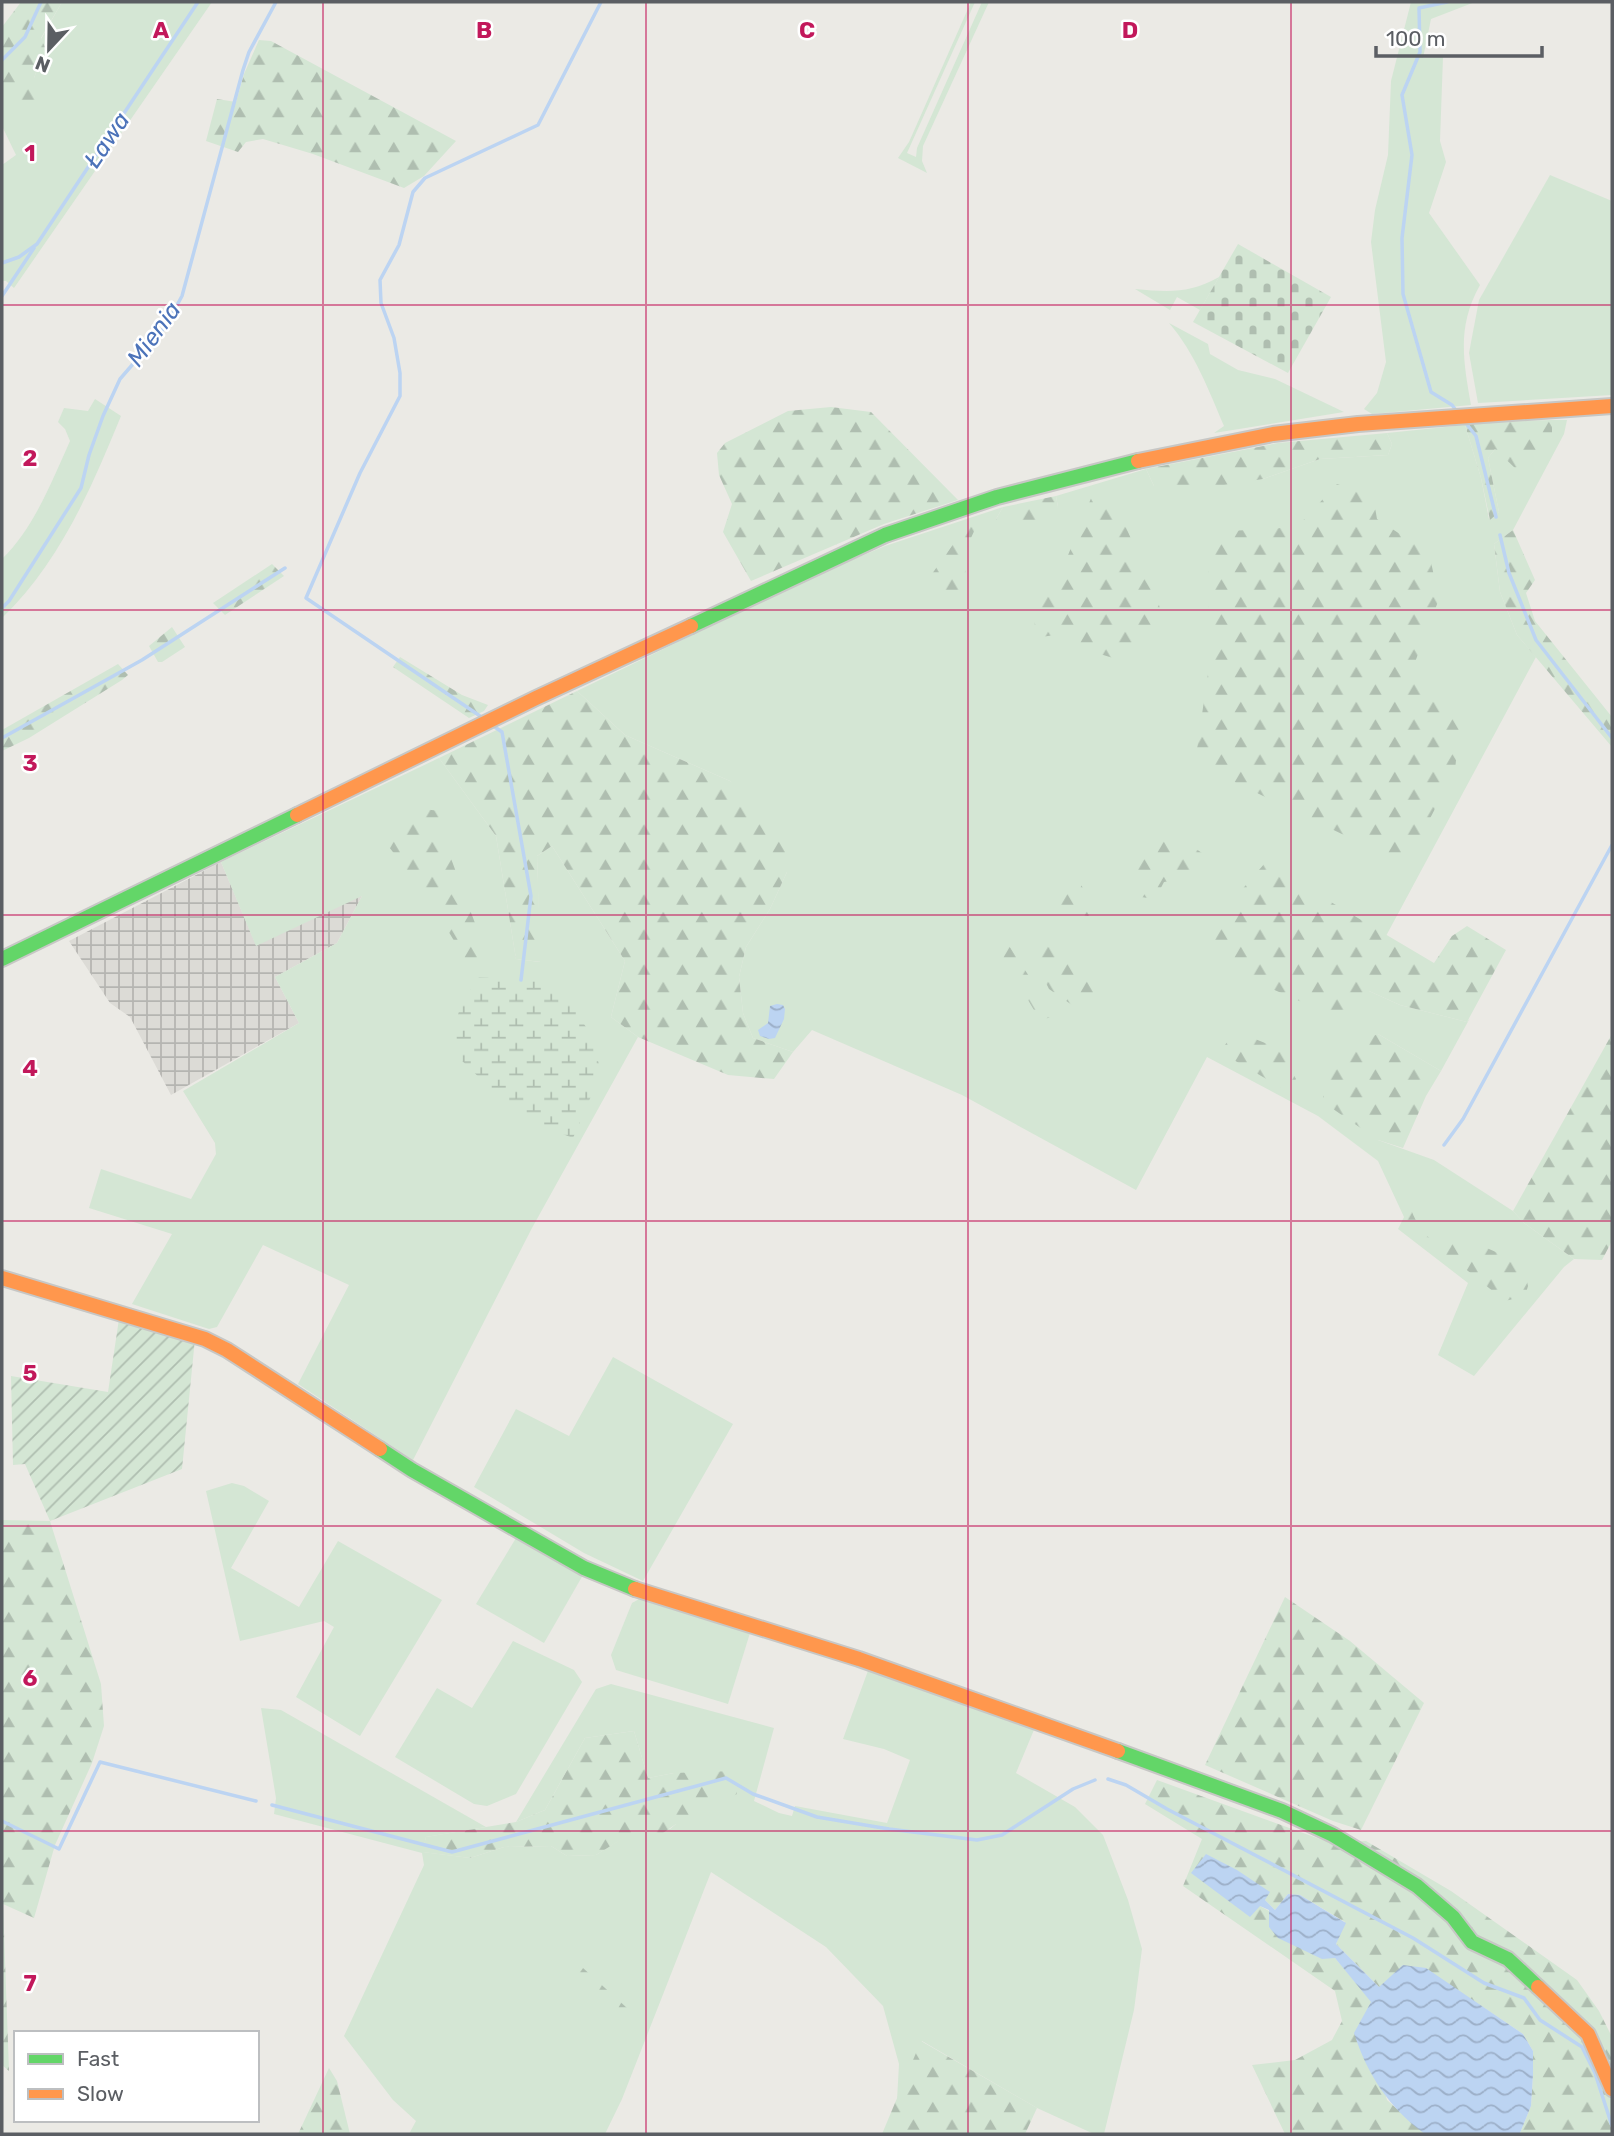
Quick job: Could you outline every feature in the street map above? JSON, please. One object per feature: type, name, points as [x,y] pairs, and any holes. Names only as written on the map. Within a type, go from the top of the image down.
[{"type":"street","points":[[2,959],[495,718],[885,535],[997,497],[1137,461],[1273,434],[1358,424],[1612,406]]},
{"type":"street","points":[[2,1278],[205,1339],[227,1350],[412,1470],[584,1568],[620,1584],[859,1658],[1218,1787],[1282,1811],[1333,1835],[1417,1886],[1453,1917],[1472,1942],[1508,1959],[1588,2034],[1612,2089]]},
{"type":"shaded area","points":[[221,862],[256,945],[363,894],[337,943],[275,977],[299,1023],[171,1095],[130,1017],[110,1003],[69,941]]},
{"type":"green space","points":[[21,2],[62,2],[41,38],[45,47],[34,78],[43,101],[34,109],[2,97],[2,27]]},
{"type":"green space","points":[[62,2],[212,2],[14,288],[2,281],[2,165],[16,155],[2,126],[2,97],[9,98],[34,78],[45,47],[41,39]]},
{"type":"green space","points":[[971,2],[975,2],[907,153],[916,157],[917,148],[982,2],[989,2],[923,146],[922,161],[927,173],[898,158],[909,142]]},
{"type":"green space","points":[[1411,2],[1475,2],[1431,19],[1423,58],[1443,57],[1440,141],[1446,162],[1429,213],[1480,285],[1465,329],[1464,358],[1471,405],[1372,414],[1364,409],[1377,393],[1386,362],[1371,242],[1375,210],[1388,155],[1391,81]]},
{"type":"green space","points":[[259,40],[271,41],[456,141],[424,176],[404,188],[313,154],[263,139],[246,142],[238,152],[206,141],[217,99],[236,102],[244,74]]},
{"type":"green space","points":[[1550,175],[1612,201],[1612,395],[1478,403],[1469,353],[1479,300]]},
{"type":"green space","points":[[1238,244],[1331,297],[1288,373],[1193,322]]},
{"type":"green space","points":[[1219,277],[1200,310],[1177,297],[1170,310],[1135,289],[1188,289]]},
{"type":"green space","points":[[1169,323],[1208,344],[1210,354],[1238,370],[1275,379],[1344,412],[1214,433],[1224,426],[1194,360]]},
{"type":"green space","points":[[95,399],[121,416],[110,443],[57,549],[23,596],[2,618],[2,559],[33,519],[70,441],[65,429],[58,422],[64,408],[88,411]]},
{"type":"green space","points":[[831,407],[871,412],[958,500],[884,524],[751,581],[723,532],[732,504],[719,475],[717,453],[725,443],[788,411]]},
{"type":"green space","points":[[1552,420],[1567,420],[1564,434],[1513,530],[1494,544],[1500,592],[1517,635],[1536,657],[1386,936],[1330,903],[1369,991],[1400,1005],[1467,1022],[1470,1018],[1441,1071],[1378,1034],[1378,1140],[1434,1160],[1513,1211],[1524,1223],[1574,1259],[1564,1267],[1474,1376],[1438,1355],[1468,1283],[1398,1229],[1404,1217],[1378,1161],[1318,1116],[1207,1057],[1136,1190],[962,1095],[812,1030],[793,1052],[753,1038],[743,1013],[739,977],[746,947],[770,909],[787,872],[730,781],[625,735],[577,691],[812,577],[885,546],[1003,507],[996,519],[1058,507],[1056,496],[1146,469],[1154,486],[1263,479],[1320,459],[1388,455],[1392,444],[1387,433],[1465,425],[1481,478],[1489,519],[1499,512],[1488,458],[1495,449],[1552,437]]},
{"type":"green space","points":[[1552,420],[1552,437],[1534,463],[1515,468],[1495,449],[1488,458],[1499,512],[1490,520],[1465,425],[1478,422]]},
{"type":"green space","points":[[1387,433],[1392,444],[1388,455],[1320,459],[1263,479],[1224,485],[1184,489],[1154,486],[1146,469],[1278,443]]},
{"type":"green space","points":[[1337,484],[1373,496],[1377,519],[1429,553],[1439,599],[1412,670],[1461,711],[1455,770],[1406,865],[1195,763],[1210,659],[1208,576],[1214,532],[1297,527]]},
{"type":"green space","points":[[1096,486],[1102,486],[1115,501],[1159,605],[1165,628],[1135,652],[1113,658],[1061,634],[1035,638],[1034,592],[1060,575]]},
{"type":"green space","points":[[1056,496],[1058,507],[1044,519],[1004,527],[996,519],[1003,507]]},
{"type":"green space","points":[[967,525],[976,527],[965,551],[966,603],[960,616],[935,591],[929,578]]},
{"type":"green space","points":[[1513,530],[1535,580],[1526,593],[1535,621],[1612,717],[1612,747],[1517,635],[1500,592],[1494,544]]},
{"type":"green space","points":[[272,564],[284,576],[225,615],[213,603]]},
{"type":"green space","points":[[172,627],[185,647],[158,662],[149,646]]},
{"type":"green space","points":[[400,657],[462,695],[488,705],[484,711],[469,718],[393,667]]},
{"type":"green space","points":[[118,664],[128,675],[122,680],[29,738],[2,751],[2,730]]},
{"type":"green space","points":[[577,691],[625,735],[730,781],[786,842],[787,872],[770,909],[746,947],[739,977],[743,1013],[753,1038],[793,1052],[774,1079],[728,1075],[638,1037],[611,1017],[625,961],[552,846],[537,856],[541,962],[516,959],[496,836],[439,758]]},
{"type":"green space","points":[[439,758],[496,836],[516,959],[540,962],[537,856],[552,846],[625,961],[611,1017],[638,1037],[532,1228],[413,1460],[298,1384],[349,1285],[263,1245],[217,1327],[209,1329],[132,1304],[172,1234],[89,1208],[101,1169],[191,1199],[216,1154],[215,1143],[183,1091],[299,1023],[275,977],[337,943],[362,896],[256,946],[221,862]]},
{"type":"green space","points":[[414,808],[449,812],[443,837],[482,942],[483,955],[467,962],[425,893],[389,847]]},
{"type":"green space","points":[[1165,828],[1202,853],[1210,869],[1187,878],[1164,882],[1155,899],[1141,897],[1132,879],[1151,835]]},
{"type":"green space","points":[[1265,863],[1434,963],[1452,936],[1467,926],[1506,950],[1467,1022],[1400,1005],[1369,991],[1338,1018],[1252,980],[1211,950],[1226,908]]},
{"type":"green space","points":[[1071,870],[1097,909],[1088,916],[1062,911],[1052,905],[1068,871]]},
{"type":"green space","points":[[1040,942],[1108,981],[1085,1014],[1049,989],[1028,947]]},
{"type":"green space","points":[[1008,944],[1053,1013],[1052,1017],[1040,1020],[1000,953]]},
{"type":"green space","points":[[479,977],[534,980],[552,987],[570,1003],[592,1036],[601,1073],[573,1138],[521,1118],[458,1057],[451,1037],[461,1005]]},
{"type":"green space","points":[[1235,1031],[1280,1049],[1296,1079],[1287,1091],[1220,1052]]},
{"type":"green space","points":[[1378,1034],[1441,1071],[1426,1096],[1403,1148],[1378,1140],[1323,1102],[1324,1073],[1338,1049]]},
{"type":"green space","points":[[1612,1034],[1612,1241],[1602,1260],[1574,1259],[1524,1223],[1513,1211]]},
{"type":"green space","points":[[1406,1211],[1412,1212],[1422,1230],[1437,1244],[1450,1248],[1452,1240],[1480,1245],[1523,1264],[1528,1286],[1525,1296],[1505,1301],[1452,1258],[1445,1260],[1403,1227]]},
{"type":"green space","points":[[119,1319],[195,1339],[182,1469],[50,1521],[25,1464],[13,1465],[11,1376],[108,1392]]},
{"type":"green space","points":[[613,1357],[733,1424],[643,1581],[584,1553],[474,1487],[516,1409],[569,1436]]},
{"type":"green space","points":[[232,1483],[244,1486],[269,1501],[231,1568],[299,1607],[338,1541],[442,1600],[360,1736],[296,1697],[334,1627],[324,1621],[240,1641],[206,1491]]},
{"type":"green space","points":[[2,1520],[50,1521],[101,1684],[104,1726],[92,1763],[55,1845],[34,1918],[3,1904],[9,2071],[2,2065]]},
{"type":"green space","points":[[516,1538],[583,1575],[544,1643],[476,1604]]},
{"type":"green space","points":[[1285,1597],[1350,1641],[1424,1703],[1361,1830],[1333,1821],[1205,1765]]},
{"type":"green space","points":[[641,1598],[750,1633],[728,1704],[616,1670],[611,1655],[632,1603]]},
{"type":"green space","points":[[513,1641],[574,1670],[582,1682],[516,1794],[487,1806],[474,1804],[395,1757],[437,1688],[472,1708]]},
{"type":"green space","points":[[869,1668],[1036,1725],[1016,1773],[1075,1807],[1103,1835],[1128,1900],[1142,1949],[1134,2010],[1104,2134],[1094,2134],[1037,2108],[922,2041],[897,2100],[899,2064],[883,2006],[826,1947],[711,1872],[622,2099],[605,2134],[409,2134],[416,2121],[393,2100],[344,2036],[424,1865],[422,1853],[274,1814],[276,1798],[261,1708],[281,1710],[486,1827],[426,1837],[423,1852],[470,1858],[504,1847],[551,1846],[567,1856],[596,1855],[643,1825],[670,1829],[676,1824],[674,1773],[648,1778],[634,1731],[585,1738],[545,1810],[516,1822],[596,1689],[611,1684],[774,1728],[754,1801],[792,1816],[795,1806],[887,1823],[910,1760],[884,1749],[843,1739]]},
{"type":"green space","points":[[634,1731],[648,1778],[674,1773],[734,1771],[737,1794],[676,1824],[657,1837],[643,1826],[596,1855],[567,1856],[551,1846],[504,1847],[470,1858],[422,1852],[426,1837],[516,1822],[545,1810],[585,1738]]},
{"type":"green space","points":[[1157,1780],[1331,1843],[1366,1841],[1451,1891],[1577,1980],[1599,2011],[1612,2037],[1612,2134],[1511,2134],[1520,2133],[1531,2106],[1533,2051],[1523,2034],[1480,2005],[1379,1987],[1336,1944],[1345,1922],[1300,1895],[1288,1894],[1275,1910],[1265,1900],[1269,1891],[1260,1906],[1269,1911],[1269,1927],[1335,1958],[1372,2002],[1364,2017],[1387,2100],[1425,2134],[1285,2134],[1252,2065],[1295,2060],[1332,2040],[1342,2021],[1335,1991],[1183,1886],[1202,1839],[1145,1804]]},
{"type":"green space","points":[[583,1968],[627,2008],[623,2015],[604,2013],[572,1981]]},
{"type":"green space","points":[[921,2041],[1037,2108],[1025,2134],[882,2134]]},
{"type":"green space","points":[[329,2068],[337,2081],[350,2134],[298,2134]]},
{"type":"water","points":[[783,1005],[785,1009],[784,1019],[775,1038],[760,1036],[758,1030],[768,1023],[770,1006]]},
{"type":"water","points":[[1206,1854],[1270,1892],[1265,1900],[1275,1910],[1288,1894],[1300,1895],[1346,1923],[1336,1944],[1379,1987],[1403,1965],[1426,1968],[1523,2034],[1533,2051],[1533,2075],[1531,2106],[1520,2133],[1425,2134],[1412,2124],[1381,2089],[1359,2048],[1354,2033],[1371,2002],[1335,1958],[1322,1959],[1278,1938],[1269,1927],[1269,1910],[1260,1906],[1250,1917],[1191,1873]]},
{"type":"waterway","name":"Ława","points":[[2,60],[25,37],[41,2]]},
{"type":"waterway","name":"Ława","points":[[2,263],[19,257],[37,244],[198,2]]},
{"type":"waterway","name":"Mienia","points":[[2,608],[81,488],[89,455],[120,379],[165,327],[182,296],[243,70],[249,52],[276,2]]},
{"type":"waterway","points":[[483,718],[306,598],[360,473],[400,396],[400,373],[394,338],[381,303],[380,280],[399,245],[413,192],[425,178],[538,125],[601,2]]},
{"type":"waterway","points":[[1447,2],[1419,8],[1420,52],[1402,95],[1412,155],[1402,238],[1403,294],[1431,392],[1452,405],[1458,413]]},
{"type":"waterway","points":[[2,296],[34,248]]},
{"type":"waterway","points":[[1465,422],[1476,436],[1496,517]]},
{"type":"waterway","points":[[1500,535],[1509,573],[1536,640],[1612,738]]},
{"type":"waterway","points":[[2,738],[142,660],[285,568]]},
{"type":"waterway","points":[[492,725],[502,732],[531,896],[521,980]]},
{"type":"waterway","points":[[1444,1145],[1463,1119],[1612,845]]},
{"type":"waterway","points":[[2,1821],[59,1849],[100,1762],[256,1801]]},
{"type":"waterway","points":[[272,1805],[452,1852],[726,1778],[753,1794],[817,1817],[977,1840],[1002,1835],[1073,1789],[1095,1780]]},
{"type":"waterway","points":[[1108,1779],[1126,1785],[1413,1938],[1484,1983],[1524,1998],[1540,2020],[1582,2047],[1595,2073],[1612,2126]]},
{"type":"traffic: fast","points":[[691,626],[885,535],[997,497],[1138,461]]},
{"type":"traffic: fast","points":[[2,959],[297,815]]},
{"type":"traffic: fast","points":[[380,1449],[584,1568],[635,1589]]},
{"type":"traffic: fast","points":[[1118,1751],[1282,1811],[1333,1835],[1417,1886],[1453,1917],[1472,1942],[1508,1959],[1538,1987]]},
{"type":"traffic: slow","points":[[1138,461],[1273,434],[1358,424],[1612,406]]},
{"type":"traffic: slow","points":[[297,815],[536,698],[691,626]]},
{"type":"traffic: slow","points":[[2,1278],[205,1339],[227,1350],[380,1449]]},
{"type":"traffic: slow","points":[[635,1589],[859,1659],[1118,1751]]},
{"type":"traffic: slow","points":[[1538,1987],[1588,2034],[1612,2089]]}]
